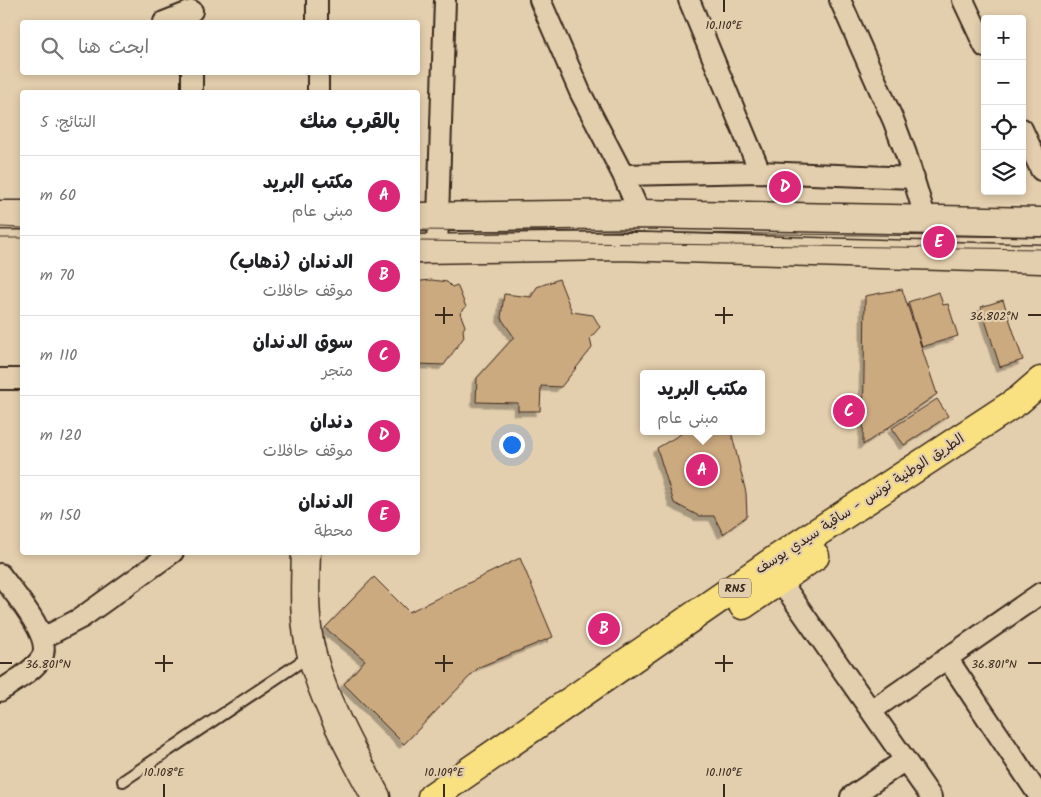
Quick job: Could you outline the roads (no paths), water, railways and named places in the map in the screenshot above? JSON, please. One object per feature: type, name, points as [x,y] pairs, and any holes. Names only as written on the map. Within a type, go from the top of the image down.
[{"type":"highway","name":"الطريق الوطنية تونس - ساقية سيدي يوسف","points":[[458,797],[1019,400],[1041,381]]},
{"type":"highway","name":"الطريق الوطنية تونس - ساقية سيدي يوسف","points":[[432,797],[774,572],[1041,401]]},
{"type":"main road","points":[[428,217],[640,214],[1041,222]]},
{"type":"main road","points":[[0,215],[20,215]]},
{"type":"main road","points":[[427,249],[620,246],[1041,259]]},
{"type":"main road","points":[[306,555],[306,621],[312,654],[338,725],[376,797]]},
{"type":"street","points":[[317,0],[317,20]]},
{"type":"street","points":[[427,249],[445,0]]},
{"type":"street","points":[[689,0],[760,172]]},
{"type":"street","points":[[840,0],[894,122],[914,178],[926,220]]},
{"type":"street","points":[[963,0],[981,39]]},
{"type":"street","points":[[542,1],[580,92],[624,175],[640,214]]},
{"type":"street","points":[[169,20],[192,11]]},
{"type":"street","points":[[192,75],[192,90]]},
{"type":"street","points":[[318,75],[318,90]]},
{"type":"street","points":[[1026,138],[1041,170]]},
{"type":"street","points":[[624,175],[760,172],[914,178]]},
{"type":"street","points":[[0,379],[20,379]]},
{"type":"street","points":[[43,638],[81,618],[169,555]]},
{"type":"street","points":[[774,572],[931,797]]},
{"type":"street","points":[[0,574],[39,628],[43,638],[42,657],[34,666],[0,691]]},
{"type":"street","points":[[871,711],[1041,593]]},
{"type":"street","points":[[947,658],[1040,797]]},
{"type":"street","points":[[851,797],[905,760]]},
{"type":"lane","points":[[122,781],[312,654]]},
{"type":"tram line","points":[[0,227],[20,228]]},
{"type":"tram line","points":[[420,230],[1041,237]]},
{"type":"tram line","points":[[0,238],[20,238]]},
{"type":"tram line","points":[[420,241],[1041,249]]},
{"type":"place","name":"دندان","points":[[785,187]]},
{"type":"place","name":"الدندان","points":[[939,242]]},
{"type":"place","name":"سوق الدندان","points":[[849,411]]},
{"type":"place","name":"مكتب البريد","points":[[702,470]]},
{"type":"place","name":"الدندان (ذهاب)","points":[[604,629]]}]
